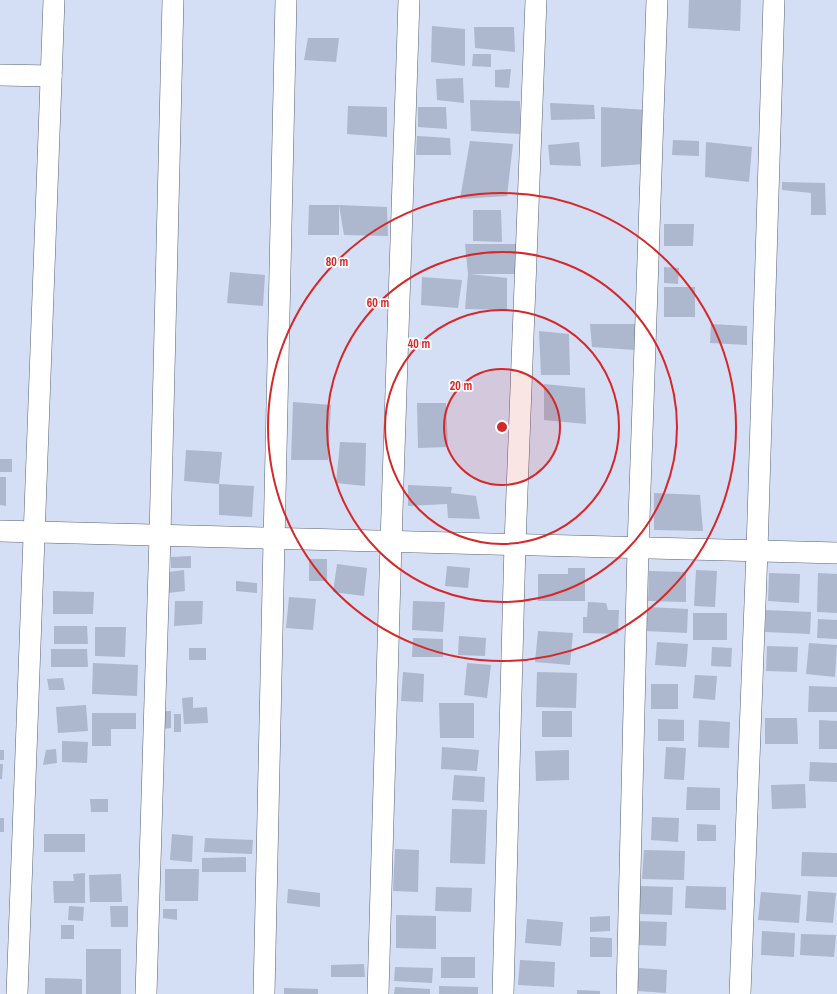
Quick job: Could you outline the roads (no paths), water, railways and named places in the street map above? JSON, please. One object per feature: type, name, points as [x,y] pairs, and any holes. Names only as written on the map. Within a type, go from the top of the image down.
[{"type":"street","points":[[17,994],[54,0]]},
{"type":"street","points":[[146,994],[160,536],[173,0]]},
{"type":"street","points":[[264,994],[286,0]]},
{"type":"street","points":[[378,994],[409,0]]},
{"type":"street","points":[[504,994],[515,544],[536,0]]},
{"type":"street","points":[[627,994],[638,548],[657,0]]},
{"type":"street","points":[[740,994],[757,551],[774,0]]},
{"type":"street","points":[[0,75],[51,76]]},
{"type":"street","points":[[0,531],[837,553]]}]
